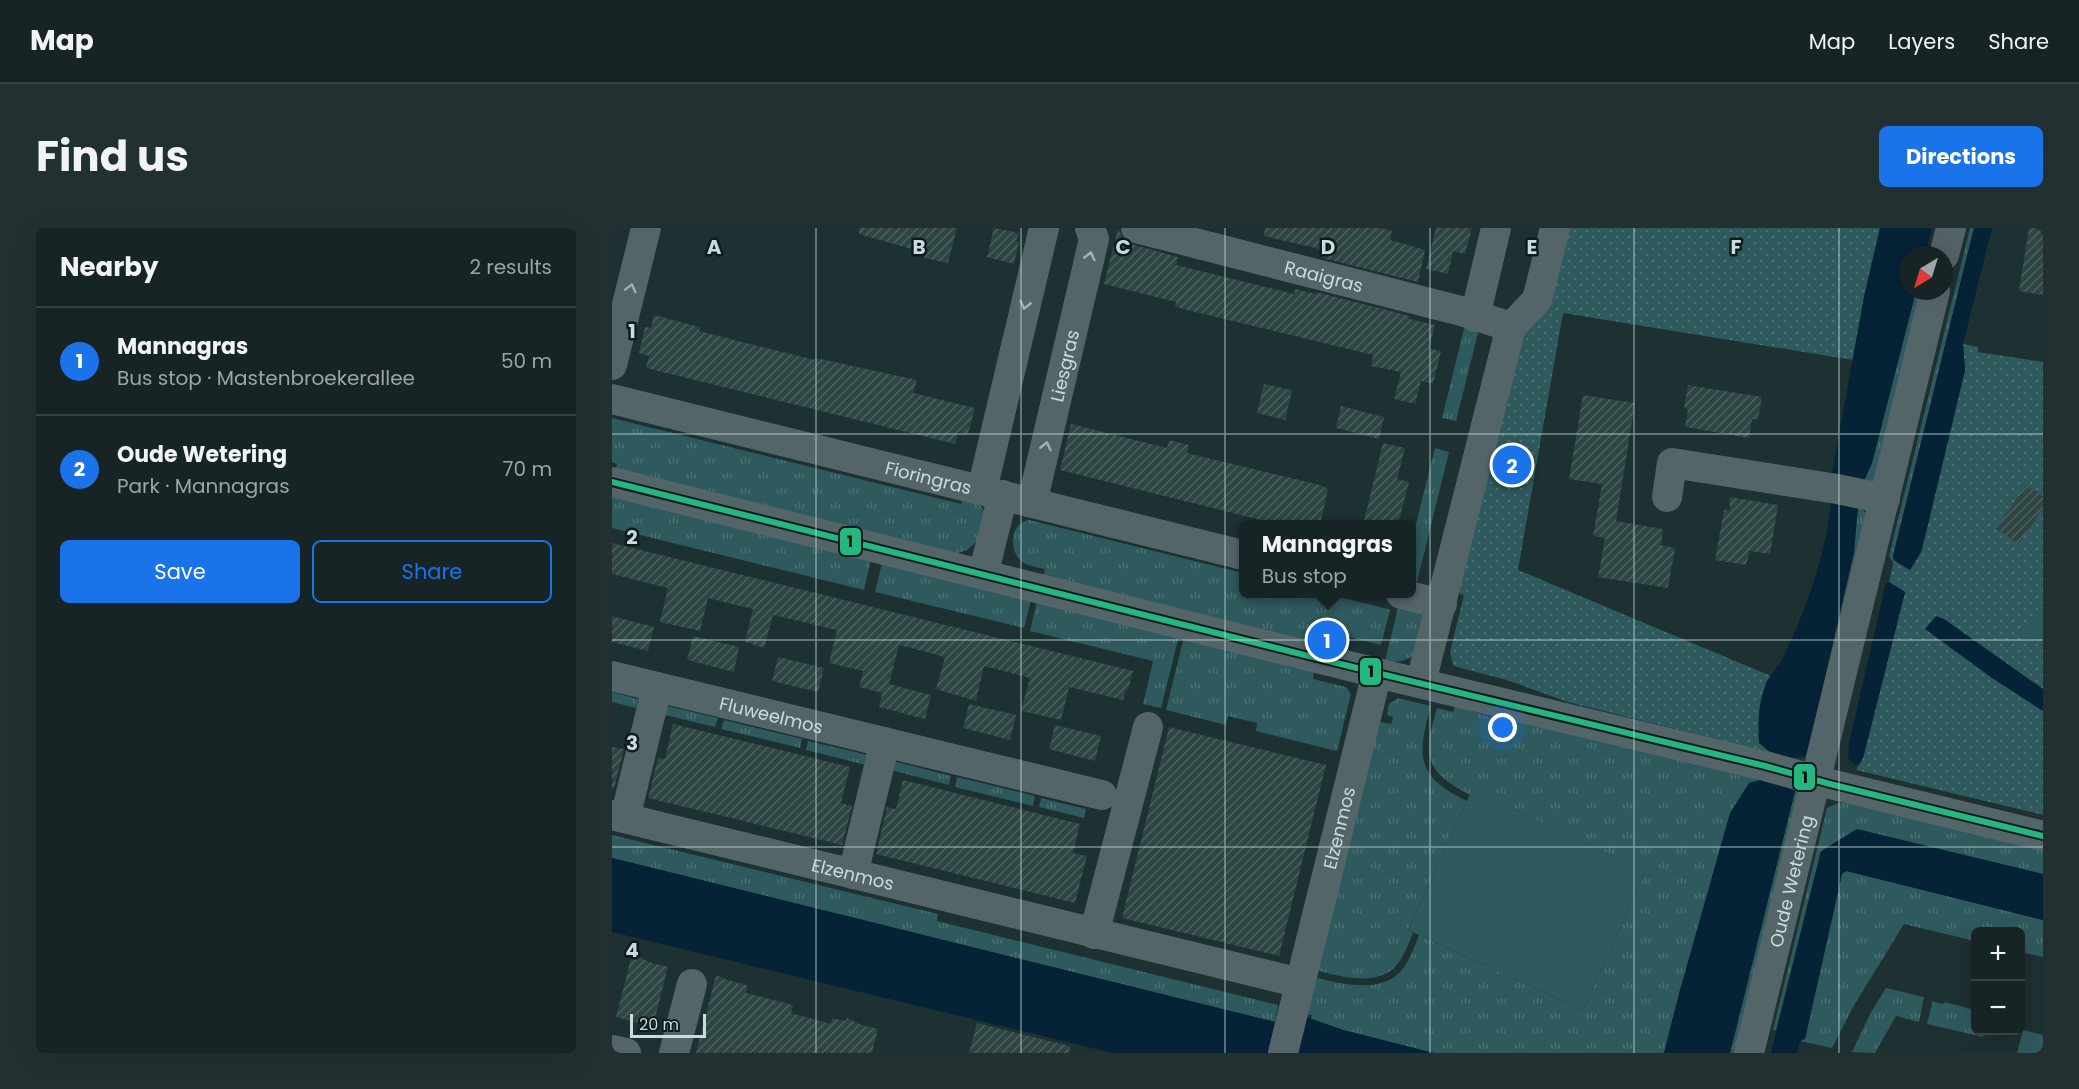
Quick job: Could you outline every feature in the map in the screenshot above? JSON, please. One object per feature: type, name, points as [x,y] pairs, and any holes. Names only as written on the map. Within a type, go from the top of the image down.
[{"type":"street","points":[[612,365],[646,228]]},
{"type":"street","points":[[983,575],[992,493],[1044,228]]},
{"type":"street","name":"Liesgras","points":[[1032,503],[1094,239],[1090,228]]},
{"type":"street","name":"Raaigras","points":[[1136,228],[1461,311],[1511,327]]},
{"type":"street","points":[[1475,317],[1496,228]]},
{"type":"street","points":[[1421,682],[1511,327],[1537,300],[1555,228]]},
{"type":"street","points":[[1946,246],[1951,228]]},
{"type":"street","name":"Oude Wetering","points":[[1749,1053],[1861,494],[1932,300]]},
{"type":"street","name":"Fioringras","points":[[612,399],[1239,554]]},
{"type":"street","points":[[1667,497],[1672,463],[1861,494]]},
{"type":"street","points":[[612,482],[2043,836]]},
{"type":"street","points":[[1416,598],[1442,604]]},
{"type":"street","name":"Elzenmos","points":[[1283,1053],[1377,673]]},
{"type":"street","name":"Fluweelmos","points":[[612,676],[1102,795]]},
{"type":"street","points":[[618,816],[657,687]]},
{"type":"street","points":[[1094,934],[1148,727]]},
{"type":"street","points":[[853,874],[885,742]]},
{"type":"street","name":"Elzenmos","points":[[618,816],[1300,983]]},
{"type":"street","points":[[674,1053],[692,984]]},
{"type":"street","points":[[612,1050],[626,1053]]},
{"type":"green space","points":[[1566,228],[1880,228],[1864,297],[1853,360],[1563,313],[1518,570],[1771,676],[1766,683],[1771,753],[1568,702],[1507,680],[1453,665],[1450,652],[1464,595],[1456,593],[1520,333]]},
{"type":"green space","points":[[1970,228],[1974,228],[1893,556],[1894,564],[1889,556]]},
{"type":"green space","points":[[1914,300],[1925,300],[1880,480],[1862,485],[1872,463]]},
{"type":"green space","points":[[1465,325],[1479,329],[1456,421],[1442,418]]},
{"type":"green space","points":[[1963,344],[1978,347],[1978,352],[2043,362],[2043,815],[1856,770],[1863,758],[1905,592],[1889,582],[1894,560],[1910,570],[1921,553],[1965,370]]},
{"type":"green space","points":[[612,418],[961,504],[964,497],[981,506],[984,511],[980,538],[967,550],[955,554],[615,471],[617,464],[612,462]]},
{"type":"green space","points":[[1435,448],[1449,452],[1417,582],[1416,524]]},
{"type":"green space","points":[[612,496],[871,560],[864,590],[612,528]]},
{"type":"green space","points":[[1858,506],[1871,517],[1807,756],[1854,552]]},
{"type":"green space","points":[[1029,520],[1239,572],[1239,598],[1343,598],[1388,609],[1390,610],[1381,645],[1334,633],[1332,637],[1323,635],[1321,645],[1043,577],[1045,569],[1022,562],[1015,551],[1013,538],[1018,526]]},
{"type":"green space","points":[[882,563],[1031,600],[1024,628],[875,592]]},
{"type":"green space","points":[[1037,601],[1179,636],[1161,708],[1143,704],[1153,661],[1030,631]]},
{"type":"green space","points":[[2043,603],[2043,648],[2022,634]]},
{"type":"green space","points":[[1399,604],[1421,612],[1425,618],[1416,654],[1401,661],[1385,661]]},
{"type":"green space","points":[[1184,637],[1314,669],[1313,679],[1346,687],[1351,694],[1337,751],[1256,731],[1257,723],[1228,716],[1226,725],[1166,710]]},
{"type":"green space","points":[[612,692],[638,699],[636,708],[612,702]]},
{"type":"green space","points":[[1398,698],[1431,706],[1423,739],[1425,764],[1438,783],[1467,801],[1408,930],[1413,933],[1397,965],[1385,974],[1366,978],[1344,977],[1315,970],[1376,721],[1391,724],[1393,717],[1387,715],[1389,704]]},
{"type":"green space","points":[[663,705],[718,718],[715,727],[661,714]]},
{"type":"green space","points":[[1455,706],[1498,719],[1570,729],[1765,776],[1680,990],[1664,1053],[1434,1053],[1343,1030],[1311,1019],[1312,1015],[1304,1014],[1313,977],[1357,985],[1380,983],[1399,973],[1406,965],[1419,935],[1583,1010],[1646,871],[1473,791],[1470,795],[1443,778],[1431,760],[1429,750],[1432,724],[1437,708],[1453,712]]},
{"type":"green space","points":[[724,720],[802,739],[800,748],[721,729]]},
{"type":"green space","points":[[808,741],[868,755],[866,765],[806,750]]},
{"type":"green space","points":[[893,761],[951,776],[949,785],[890,770]]},
{"type":"green space","points":[[957,777],[1035,796],[1033,806],[955,787]]},
{"type":"green space","points":[[1786,785],[1799,788],[1739,1053],[1730,1053],[1795,791]]},
{"type":"green space","points":[[1472,790],[1646,871],[1583,1010],[1408,930]]},
{"type":"green space","points":[[1041,798],[1086,809],[1084,818],[1039,807]]},
{"type":"green space","points":[[1840,802],[2043,848],[2043,874],[2023,870],[1821,851],[1776,1030],[1773,1030],[1827,808]]},
{"type":"green space","points":[[612,835],[938,914],[937,921],[1278,1005],[1275,1022],[612,858]]},
{"type":"green space","points":[[1846,870],[2043,920],[2043,957],[2025,953],[2025,927],[1971,927],[1971,940],[1904,924],[1853,1007],[1832,1048],[1800,1041],[1805,1038],[1842,874]]},
{"type":"green space","points":[[1886,988],[1924,997],[1919,1022],[1896,1016],[1875,1053],[1852,1052],[1870,1014]]},
{"type":"green space","points":[[1933,999],[1933,1002],[1943,1004],[1945,1002],[1971,1009],[1971,1034],[1927,1024]]},
{"type":"green space","points":[[2025,1030],[2043,1035],[2043,1053],[2017,1053]]},
{"type":"shaded area","points":[[1880,228],[1932,228],[1927,246],[1899,246],[1899,300],[1914,300],[1872,463],[1862,485],[1854,552],[1807,756],[1792,758],[1786,785],[1795,791],[1730,1053],[1664,1053],[1730,813],[1749,783],[1764,779],[1771,753],[1759,743],[1761,698],[1767,681],[1783,658],[1802,615],[1818,568],[1829,520],[1832,473],[1864,297]]},
{"type":"shaded area","points":[[1974,228],[1992,228],[1963,344],[1965,370],[1922,549],[1910,570],[1894,560],[1893,556]]},
{"type":"shaded area","points":[[1889,582],[1905,592],[1863,758],[1855,765],[1848,758],[1849,743],[1886,583]]},
{"type":"shaded area","points":[[1936,616],[1944,619],[2043,689],[2043,711],[1992,678],[1925,629]]},
{"type":"shaded area","points":[[1857,829],[2043,874],[2043,920],[1846,871],[1842,874],[1805,1039],[1800,1041],[1797,1053],[1771,1053],[1821,851]]},
{"type":"shaded area","points":[[612,858],[1275,1022],[1309,1018],[1343,1030],[1434,1053],[1113,1053],[612,932]]},
{"type":"building","points":[[859,228],[957,228],[948,263],[924,258],[926,253],[859,234]]},
{"type":"building","points":[[994,228],[1019,233],[1014,264],[987,257]]},
{"type":"building","points":[[1118,228],[1124,240],[1131,244],[1178,257],[1176,265],[1294,294],[1295,289],[1316,294],[1316,292],[1410,316],[1409,319],[1435,325],[1429,348],[1441,351],[1433,384],[1421,381],[1415,404],[1394,399],[1401,372],[1371,366],[1373,355],[1175,307],[1176,302],[1104,284]]},
{"type":"building","points":[[1265,228],[1381,228],[1392,231],[1390,240],[1425,250],[1418,282],[1323,258],[1324,254],[1319,252],[1320,249],[1264,236]]},
{"type":"building","points":[[1436,228],[1472,228],[1465,254],[1453,251],[1448,274],[1426,269]]},
{"type":"building","points":[[2029,228],[2043,228],[2043,295],[2019,291]]},
{"type":"building","points":[[654,315],[700,327],[699,331],[754,345],[815,360],[815,358],[821,359],[917,380],[913,393],[975,408],[968,434],[958,432],[955,444],[646,368],[649,356],[639,353],[645,327],[651,328]]},
{"type":"building","points":[[1264,384],[1292,390],[1285,420],[1257,413]]},
{"type":"building","points":[[1688,385],[1762,397],[1758,420],[1752,419],[1749,438],[1685,427],[1688,409],[1684,408]]},
{"type":"building","points":[[1583,395],[1635,403],[1616,521],[1663,529],[1661,545],[1675,548],[1668,588],[1598,577],[1605,538],[1593,536],[1602,484],[1569,479]]},
{"type":"building","points":[[1341,406],[1384,417],[1379,439],[1336,428]]},
{"type":"building","points":[[1071,424],[1167,448],[1169,440],[1189,445],[1187,453],[1320,485],[1328,489],[1321,520],[1261,520],[1060,470]]},
{"type":"building","points":[[1383,443],[1405,448],[1397,479],[1409,482],[1399,520],[1364,520]]},
{"type":"building","points":[[2026,485],[2043,496],[2043,508],[2019,544],[1996,529]]},
{"type":"building","points":[[1729,497],[1778,505],[1770,554],[1750,551],[1746,565],[1715,560],[1724,510],[1730,510]]},
{"type":"building","points":[[612,543],[1133,671],[1128,690],[1126,689],[1123,700],[1069,687],[1061,720],[1021,711],[1030,678],[984,666],[976,701],[936,689],[945,657],[899,645],[889,684],[931,695],[925,719],[879,707],[882,693],[859,687],[863,671],[829,663],[837,630],[773,615],[764,648],[745,642],[753,609],[708,598],[700,631],[660,622],[668,588],[612,574]]},
{"type":"building","points":[[612,616],[654,627],[648,651],[612,642]]},
{"type":"building","points":[[693,636],[739,647],[734,672],[687,660]]},
{"type":"building","points":[[778,657],[824,668],[818,692],[772,681]]},
{"type":"building","points":[[969,704],[1016,715],[1010,740],[963,728]]},
{"type":"building","points":[[673,724],[850,767],[841,803],[852,806],[842,845],[648,798],[658,758],[665,759]]},
{"type":"building","points":[[1055,725],[1101,736],[1095,761],[1049,749]]},
{"type":"building","points":[[1169,727],[1326,765],[1279,956],[1122,918]]},
{"type":"building","points":[[612,747],[624,749],[614,789],[612,789]]},
{"type":"building","points":[[903,780],[1080,824],[1073,853],[1087,856],[1075,903],[876,854],[887,807],[896,809]]},
{"type":"building","points":[[637,956],[668,967],[652,1030],[639,1023],[616,1017],[631,958],[635,959]]},
{"type":"building","points":[[716,975],[747,985],[746,993],[793,1005],[791,1013],[831,1024],[832,1018],[845,1021],[847,1018],[861,1025],[878,1029],[872,1053],[696,1053]]},
{"type":"building","points":[[977,1023],[1070,1046],[1069,1053],[969,1053]]},
{"type":"transit line","name":"1","points":[[612,482],[2043,836]]},
{"type":"place","name":"Oude Wetering","points":[[1512,465]]},
{"type":"place","name":"Mannagras","points":[[1327,640]]}]
